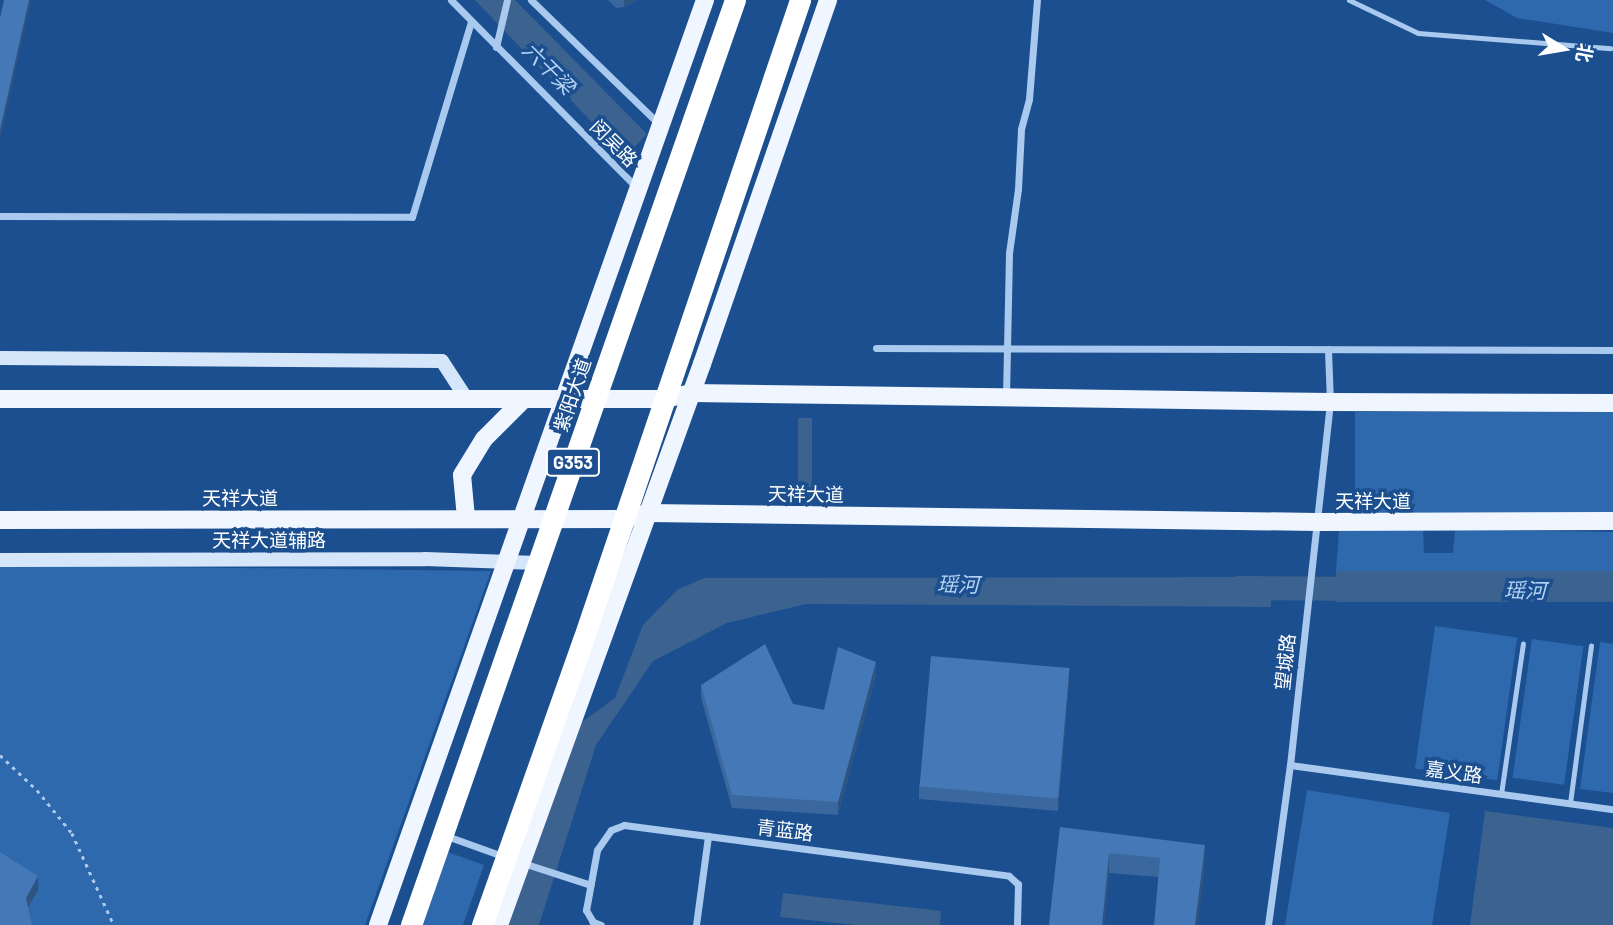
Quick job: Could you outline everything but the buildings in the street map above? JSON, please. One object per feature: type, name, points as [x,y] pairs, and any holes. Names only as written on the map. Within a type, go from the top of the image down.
[{"type":"highway","name":"紫阳大道","points":[[411,925],[736,0]]},
{"type":"highway","points":[[482,925],[513,859],[624,519],[800,0]]},
{"type":"main road","points":[[379,925],[505,561],[705,0]]},
{"type":"main road","points":[[499,925],[513,859],[648,513],[828,0]]},
{"type":"main road","points":[[0,358],[442,361],[466,398]]},
{"type":"main road","points":[[0,398],[665,399],[692,393],[1330,402],[1613,402]]},
{"type":"main road","points":[[466,518],[462,475],[484,439],[523,400]]},
{"type":"main road","name":"天祥大道","points":[[0,520],[624,519],[648,513],[1316,530],[1613,521]]},
{"type":"main road","name":"天祥大道辅路","points":[[0,560],[425,559],[537,562]]},
{"type":"street","name":"闵吴路","points":[[451,0],[638,188]]},
{"type":"street","points":[[496,47],[507,0]]},
{"type":"street","points":[[531,0],[660,125]]},
{"type":"street","points":[[1006,398],[1009,253],[1018,189],[1021,129],[1029,99],[1037,0]]},
{"type":"street","points":[[0,216],[412,217],[471,22]]},
{"type":"street","points":[[876,348],[1613,350]]},
{"type":"street","name":"望城路","points":[[1268,925],[1290,765],[1330,402],[1328,349]]},
{"type":"street","name":"嘉义路","points":[[1290,765],[1613,809]]},
{"type":"street","name":"青蓝路","points":[[601,925],[593,922],[586,910],[597,849],[611,830],[624,825],[1009,876],[1018,884],[1017,925]]},
{"type":"street","points":[[443,835],[591,885]]},
{"type":"street","points":[[696,925],[708,836]]},
{"type":"lane","points":[[1349,0],[1418,33],[1610,48]]},
{"type":"lane","points":[[1501,794],[1523,644]]},
{"type":"lane","points":[[1570,803],[1591,645]]},
{"type":"path","points":[[0,755],[37,790],[72,833],[114,925]]},
{"type":"shaded area","points":[[1485,0],[1613,0],[1613,33],[1517,18]]},
{"type":"shaded area","points":[[1355,412],[1613,412],[1613,514],[1355,514]]},
{"type":"shaded area","points":[[1423,529],[1424,553],[1453,553],[1455,530],[1613,532],[1613,572],[1336,571],[1339,531]]},
{"type":"shaded area","points":[[0,565],[491,571],[365,925],[0,925]]},
{"type":"shaded area","points":[[1435,626],[1517,638],[1497,780],[1415,769]]},
{"type":"shaded area","points":[[1532,639],[1583,646],[1564,785],[1513,778]]},
{"type":"shaded area","points":[[1600,642],[1613,644],[1613,793],[1580,789]]},
{"type":"shaded area","points":[[1307,790],[1450,813],[1432,925],[1285,925]]},
{"type":"shaded area","points":[[445,851],[484,865],[463,925],[419,925]]},
{"type":"water","name":"六干梁","points":[[475,0],[515,0],[647,134],[625,157]]},
{"type":"water","points":[[798,418],[812,418],[812,510],[798,510]]},
{"type":"water","points":[[1336,571],[1613,571],[1613,602],[1336,602]]},
{"type":"water","points":[[1271,577],[1271,607],[806,604],[727,623],[653,661],[596,745],[539,925],[505,925],[574,728],[615,698],[643,625],[677,590],[704,578]]},
{"type":"water","points":[[1485,811],[1613,828],[1613,925],[1470,925]]},
{"type":"water","points":[[783,893],[941,911],[940,925],[855,925],[780,917]]},
{"type":"waterway","name":"瑶河","points":[[1239,588],[1371,589]]}]
